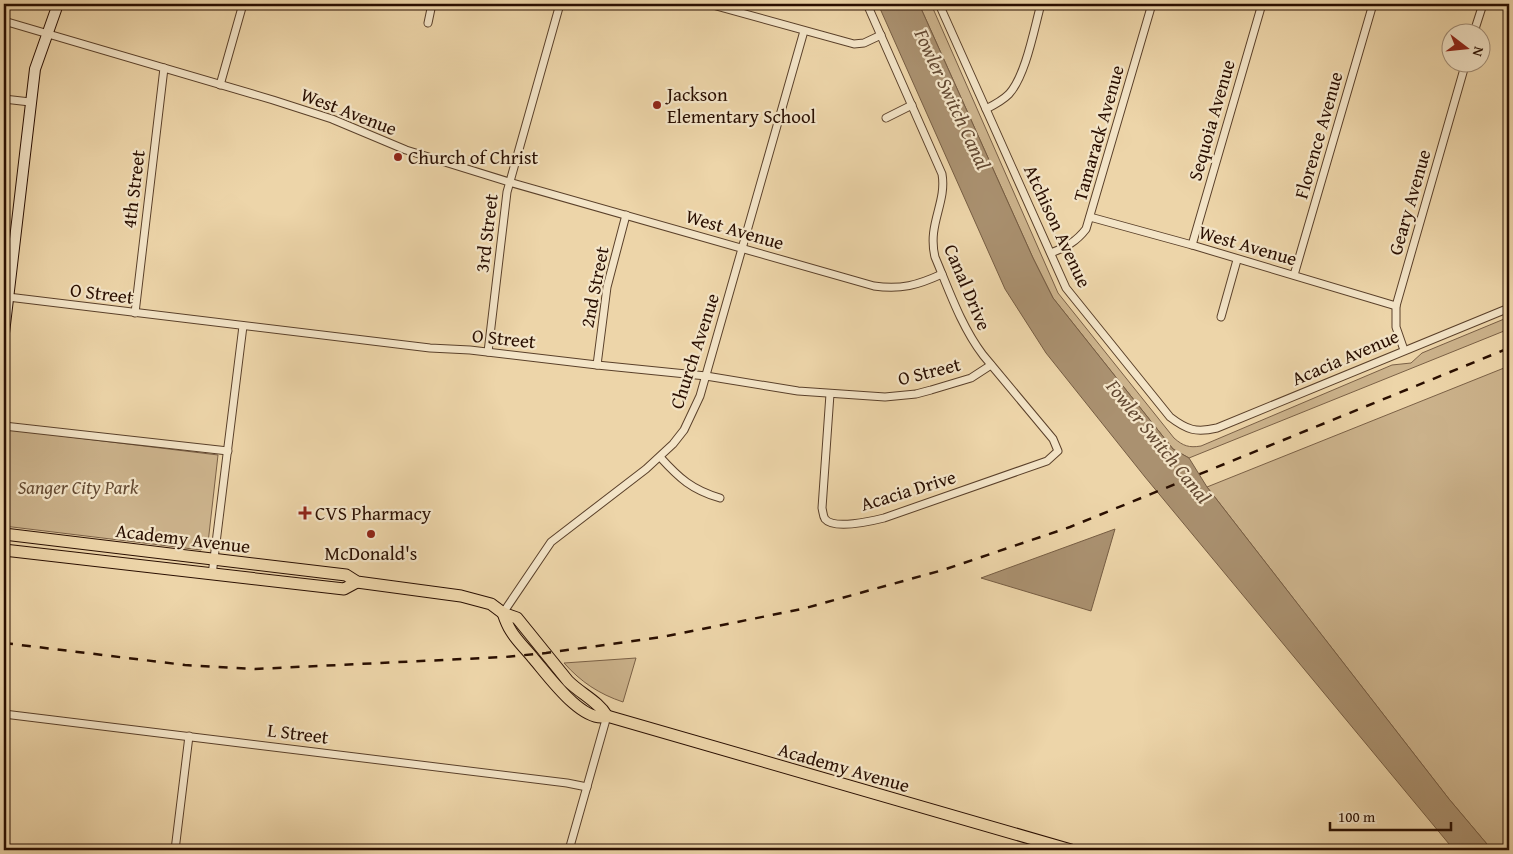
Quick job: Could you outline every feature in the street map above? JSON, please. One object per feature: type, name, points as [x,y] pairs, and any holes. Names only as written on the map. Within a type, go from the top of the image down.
[{"type":"main road","name":"Academy Avenue","points":[[4,534],[346,575],[357,582],[471,598],[491,604],[503,613],[511,631],[560,691],[590,714],[603,718],[607,716],[1071,850]]},
{"type":"main road","points":[[61,556],[68,550],[92,552],[109,547]]},
{"type":"main road","name":"Academy Avenue","points":[[4,550],[344,589],[357,582]]},
{"type":"street","points":[[4,333],[8,297],[9,249],[35,70],[58,4]]},
{"type":"street","points":[[220,85],[243,4]]},
{"type":"street","points":[[428,23],[432,4]]},
{"type":"street","name":"3rd Street","points":[[488,352],[505,202],[509,182],[560,4]]},
{"type":"street","points":[[709,4],[804,31],[859,44],[881,34]]},
{"type":"street","name":"Canal Drive","points":[[867,4],[942,174],[944,184],[932,236],[935,257],[942,274],[967,332],[991,365],[1052,439],[1058,451]]},
{"type":"street","name":"Atchison Avenue","points":[[939,4],[1066,288],[1170,417],[1181,426],[1192,430]]},
{"type":"street","points":[[986,109],[998,104],[1016,84],[1041,4]]},
{"type":"street","name":"Tamarack Avenue","points":[[1051,253],[1077,240],[1086,229],[1152,4]]},
{"type":"street","name":"Sequoia Avenue","points":[[1192,246],[1262,4]]},
{"type":"street","name":"Florence Avenue","points":[[1294,275],[1373,4]]},
{"type":"street","points":[[1477,22],[1483,4]]},
{"type":"street","name":"West Avenue","points":[[4,21],[332,119],[387,144],[509,182],[874,286],[890,288],[920,284],[942,274]]},
{"type":"street","name":"Church Avenue","points":[[503,613],[551,542],[660,457],[684,430],[695,408],[706,376],[804,31]]},
{"type":"street","name":"4th Street","points":[[135,313],[164,68]]},
{"type":"street","name":"Geary Avenue","points":[[1404,350],[1397,334],[1396,306],[1463,72]]},
{"type":"street","points":[[4,99],[30,102]]},
{"type":"street","points":[[886,118],[912,105]]},
{"type":"street","name":"2nd Street","points":[[597,365],[607,287],[626,215]]},
{"type":"street","name":"West Avenue","points":[[1090,218],[1294,275],[1396,306]]},
{"type":"street","points":[[1221,316],[1237,260]]},
{"type":"street","name":"O Street","points":[[8,297],[430,348],[488,352],[706,376],[780,389],[830,394],[885,397],[916,394],[971,378],[991,365]]},
{"type":"street","name":"Acacia Avenue","points":[[1192,430],[1204,431],[1217,428],[1509,308]]},
{"type":"street","points":[[212,575],[243,326]]},
{"type":"street","name":"Acacia Drive","points":[[830,394],[822,508],[826,521],[832,523],[860,523],[884,518],[1047,461],[1058,451]]},
{"type":"street","points":[[4,426],[228,451]]},
{"type":"street","points":[[660,457],[680,479],[691,487],[720,498]]},
{"type":"street","name":"L Street","points":[[4,714],[587,787]]},
{"type":"street","points":[[569,850],[607,716]]},
{"type":"street","points":[[175,850],[189,736]]},
{"type":"green space","points":[[919,4],[931,4],[1058,293],[1174,438],[1183,445],[1201,446],[1392,365],[1411,363],[1422,353],[1509,317],[1509,329],[1189,458],[1173,449],[1053,298],[1033,258]]},
{"type":"green space","points":[[1509,366],[1509,850],[1492,850],[1449,799],[1207,487]]},
{"type":"green space","name":"Sanger City Park","points":[[4,429],[218,455],[208,543],[201,550],[4,526]]},
{"type":"green space","points":[[636,658],[623,702],[591,687],[564,663]]},
{"type":"water","name":"Fowler Switch Canal","points":[[878,4],[919,4],[1033,258],[1053,298],[1173,449],[1189,458],[1207,487],[1449,799],[1492,850],[1454,850],[1145,477],[1046,353],[1005,289]]},
{"type":"water","points":[[1115,529],[1091,611],[981,578]]},
{"type":"railway","points":[[4,643],[185,665],[255,669],[505,657],[662,637],[802,609],[943,570],[1070,527],[1509,348]]},
{"type":"place","name":"Jackson Elementary School","points":[[657,105]]},
{"type":"place","name":"Church of Christ","points":[[398,157]]},
{"type":"place","name":"CVS Pharmacy","points":[[305,513]]},
{"type":"place","name":"McDonald's","points":[[371,534]]}]
